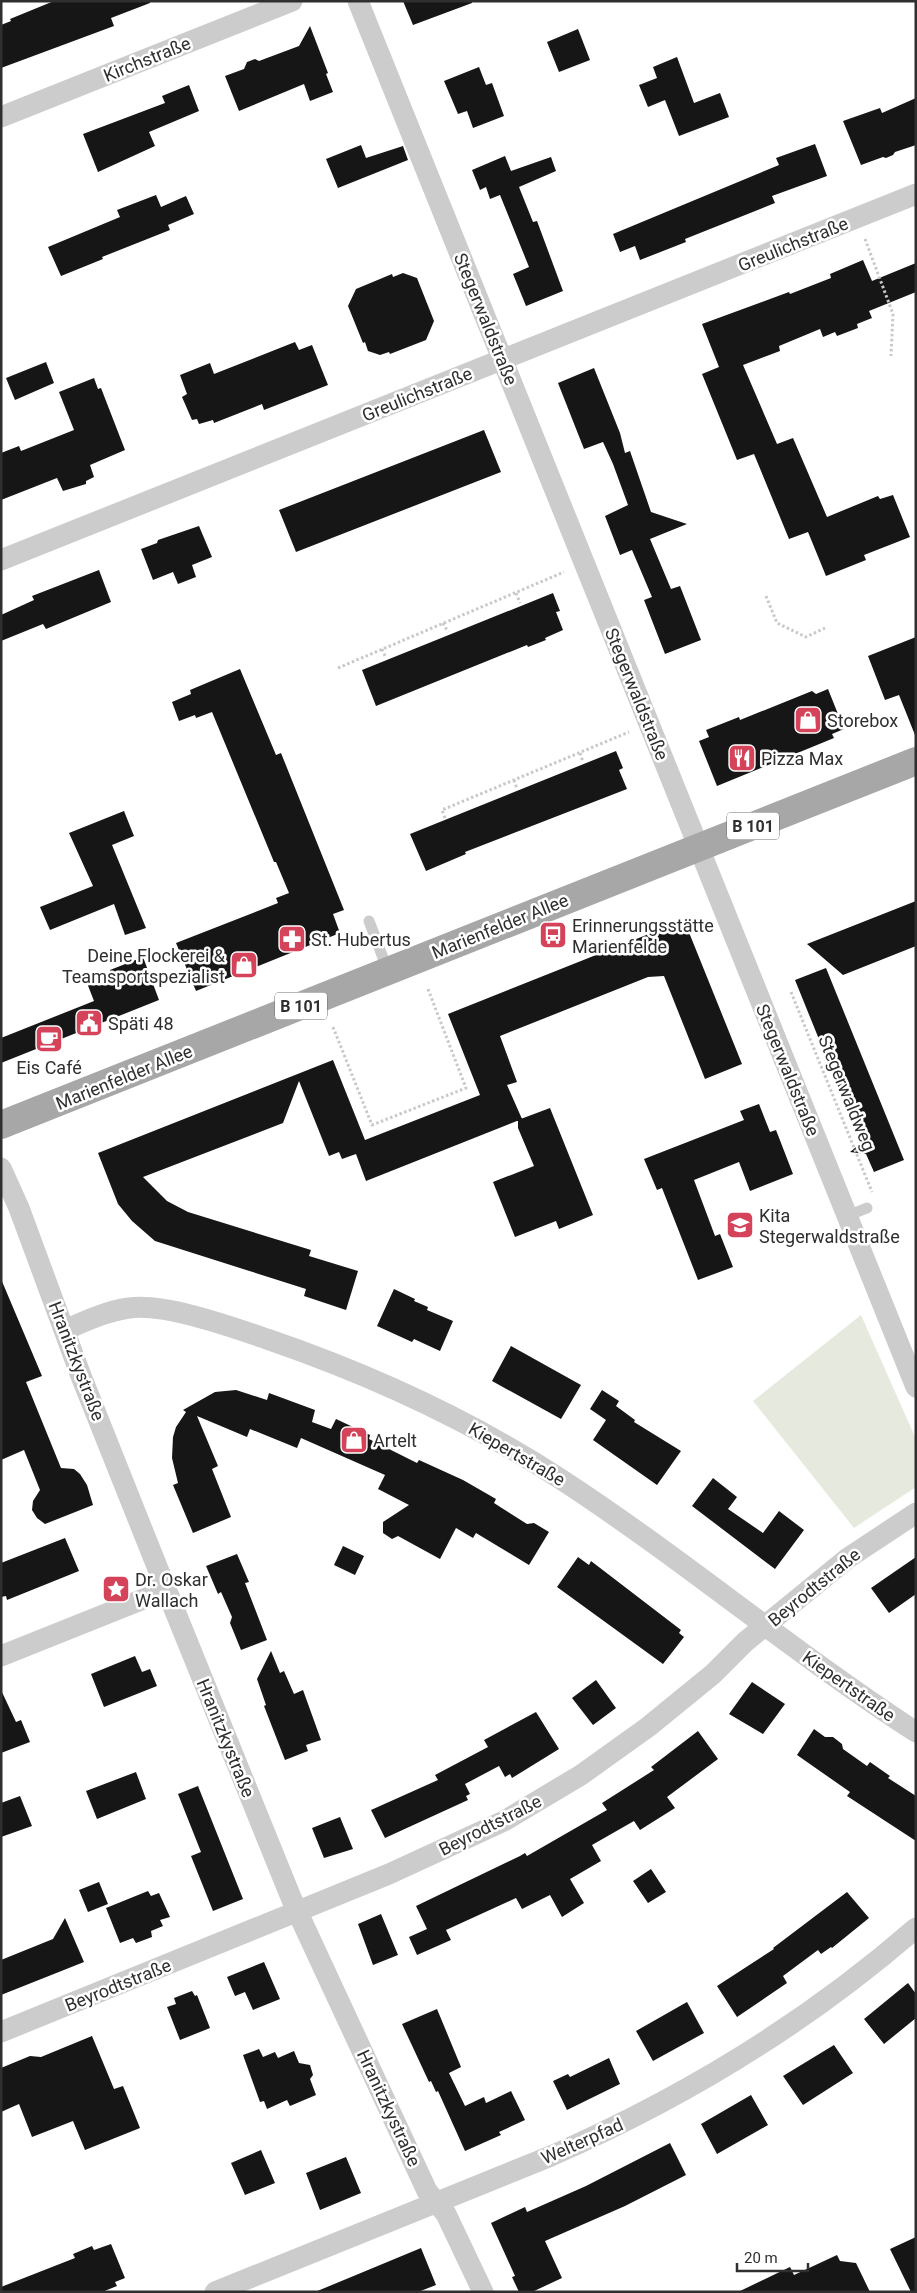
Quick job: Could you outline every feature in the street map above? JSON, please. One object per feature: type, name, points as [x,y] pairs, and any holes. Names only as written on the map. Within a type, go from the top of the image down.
[{"type":"main road","name":"Marienfelder Allee","points":[[1,1125],[916,761]]},
{"type":"street","name":"Kirchstraße","points":[[1,117],[292,1]]},
{"type":"street","name":"Stegerwaldstraße","points":[[358,1],[916,1387]]},
{"type":"street","name":"Greulichstraße","points":[[1,560],[916,194]]},
{"type":"street","name":"Hranitzkystraße","points":[[1,1168],[19,1208],[166,1590],[298,1912],[427,2191],[446,2214],[483,2292]]},
{"type":"street","name":"Kiepertstraße","points":[[65,1330],[111,1312],[131,1308],[168,1311],[226,1324],[309,1353],[393,1388],[474,1429],[561,1479],[652,1542],[765,1626],[916,1732]]},
{"type":"street","name":"Beyrodtstraße","points":[[1,2032],[425,1859],[504,1821],[573,1780],[648,1727],[713,1674],[745,1642],[848,1558],[916,1513]]},
{"type":"street","points":[[1,1656],[166,1590]]},
{"type":"street","name":"Welterpfad","points":[[215,2292],[597,2136],[705,2080],[784,2029],[832,1995],[916,1928]]},
{"type":"lane","points":[[369,921],[388,971]]},
{"type":"lane","points":[[847,1216],[866,1208]]},
{"type":"path","points":[[864,239],[893,314],[890,356]]},
{"type":"path","points":[[338,668],[564,572]]},
{"type":"path","points":[[516,592],[520,603]]},
{"type":"path","points":[[766,596],[777,624],[806,637],[826,628]]},
{"type":"path","points":[[443,623],[448,632]]},
{"type":"path","points":[[382,649],[386,658]]},
{"type":"path","points":[[445,818],[442,810],[630,732]]},
{"type":"path","points":[[580,753],[583,762]]},
{"type":"path","points":[[514,780],[517,789]]},
{"type":"path","points":[[334,1027],[372,1125],[466,1088],[428,989]]},
{"type":"path","name":"Stegerwaldweg","points":[[791,992],[873,1194]]},
{"type":"shaded area","points":[[861,1315],[916,1439],[916,1487],[854,1528],[753,1401]]},
{"type":"building","points":[[54,1],[150,1],[150,3],[111,18],[114,26],[1,68],[1,25],[11,21],[10,19]]},
{"type":"building","points":[[403,1],[472,1],[472,3],[413,25]]},
{"type":"building","points":[[310,26],[328,73],[326,74],[333,92],[310,101],[304,84],[239,111],[225,76],[244,69],[247,62],[255,59],[259,61],[299,46]]},
{"type":"building","points":[[578,29],[590,60],[559,72],[547,42]]},
{"type":"building","points":[[677,57],[694,103],[720,93],[729,117],[679,136],[665,100],[648,107],[639,85],[657,78],[653,67]]},
{"type":"building","points":[[479,67],[486,85],[492,83],[504,116],[473,128],[467,111],[458,114],[444,81]]},
{"type":"building","points":[[189,85],[199,111],[149,132],[155,146],[98,172],[83,134],[165,103],[162,96]]},
{"type":"building","points":[[916,98],[916,145],[895,152],[886,158],[883,157],[861,165],[843,121],[880,108],[882,113]]},
{"type":"building","points":[[815,144],[827,176],[772,196],[775,203],[685,239],[686,242],[640,260],[635,246],[620,252],[613,234],[779,165],[776,158]]},
{"type":"building","points":[[361,145],[366,158],[403,146],[408,160],[338,188],[326,159]]},
{"type":"building","points":[[505,156],[511,171],[551,157],[556,171],[519,187],[533,222],[537,221],[563,291],[526,306],[513,274],[529,267],[500,195],[490,199],[486,187],[480,190],[472,170]]},
{"type":"building","points":[[156,195],[161,207],[186,196],[194,214],[168,225],[170,230],[102,257],[103,259],[61,276],[48,247],[120,217],[117,210]]},
{"type":"building","points":[[863,260],[872,281],[916,263],[916,292],[869,311],[872,318],[857,324],[858,328],[837,336],[835,332],[823,337],[820,329],[779,346],[780,351],[743,365],[777,444],[793,438],[827,517],[878,496],[880,499],[893,495],[910,537],[864,555],[866,560],[826,576],[808,532],[789,539],[754,454],[737,460],[702,374],[719,367],[702,324],[831,278],[830,274]]},
{"type":"building","points":[[403,273],[417,278],[434,321],[426,340],[390,354],[389,352],[380,355],[368,351],[348,306],[356,289],[392,274],[393,277]]},
{"type":"building","points":[[295,342],[299,350],[312,345],[328,385],[264,410],[262,404],[214,423],[213,420],[199,424],[197,419],[192,420],[182,397],[187,394],[180,375],[210,363],[214,374]]},
{"type":"building","points":[[46,362],[54,383],[15,400],[6,378]]},
{"type":"building","points":[[594,368],[620,433],[625,453],[630,451],[651,512],[687,524],[650,539],[671,589],[680,586],[701,640],[665,654],[644,600],[652,597],[632,550],[620,555],[605,516],[628,505],[613,464],[603,442],[584,449],[558,383]]},
{"type":"building","points":[[94,378],[98,389],[101,388],[125,450],[90,465],[94,477],[86,481],[86,484],[63,491],[57,478],[1,500],[1,453],[19,446],[21,451],[74,430],[59,392]]},
{"type":"building","points":[[484,430],[501,472],[296,552],[279,510]]},
{"type":"building","points":[[199,526],[212,557],[192,565],[196,577],[178,584],[173,572],[153,580],[141,549],[157,543],[158,540]]},
{"type":"building","points":[[99,570],[111,602],[46,629],[43,624],[1,641],[1,615],[34,600],[32,596]]},
{"type":"building","points":[[553,593],[560,611],[556,612],[563,630],[545,638],[546,640],[528,647],[527,645],[376,706],[362,670]]},
{"type":"building","points":[[916,637],[915,735],[899,695],[885,700],[868,656]]},
{"type":"building","points":[[240,669],[276,755],[281,753],[344,910],[333,914],[340,933],[196,991],[176,943],[278,903],[276,898],[289,893],[276,862],[274,862],[212,712],[196,718],[195,715],[179,721],[172,702],[191,694],[190,690]]},
{"type":"building","points":[[828,689],[844,729],[832,734],[834,738],[717,786],[699,741],[709,737],[706,730],[739,717],[740,720],[812,691],[816,694]]},
{"type":"building","points":[[616,751],[623,768],[619,770],[627,789],[465,852],[466,854],[426,871],[410,834]]},
{"type":"building","points":[[124,811],[134,836],[112,845],[146,928],[125,935],[114,904],[50,930],[40,907],[93,886],[69,833]]},
{"type":"building","points":[[916,901],[916,946],[843,975],[807,944]]},
{"type":"building","points":[[684,920],[742,1064],[705,1079],[664,976],[648,977],[500,1036],[517,1082],[507,1085],[522,1119],[366,1181],[356,1154],[342,1159],[339,1152],[329,1156],[299,1081],[283,1123],[143,1177],[167,1201],[188,1212],[311,1250],[309,1256],[358,1271],[346,1310],[304,1296],[306,1289],[155,1241],[132,1221],[118,1204],[98,1153],[333,1060],[365,1140],[480,1095],[448,1014]]},
{"type":"building","points":[[143,957],[159,1000],[1,1063],[1,1038],[94,1001],[87,983],[110,973],[110,970]]},
{"type":"building","points":[[826,968],[904,1160],[874,1172],[866,1154],[850,1152],[861,1143],[795,980]]},
{"type":"building","points":[[759,1104],[770,1132],[776,1130],[793,1174],[750,1191],[739,1162],[694,1180],[715,1236],[720,1234],[733,1267],[698,1280],[662,1188],[657,1190],[644,1159],[744,1120],[740,1111]]},
{"type":"building","points":[[550,1108],[593,1215],[559,1229],[556,1221],[515,1237],[493,1182],[534,1166],[518,1128],[518,1120]]},
{"type":"building","points":[[1,1279],[42,1376],[26,1382],[61,1468],[74,1469],[80,1474],[87,1485],[93,1505],[45,1524],[37,1518],[32,1510],[33,1501],[40,1490],[24,1450],[1,1460]]},
{"type":"building","points":[[394,1289],[428,1307],[427,1310],[453,1321],[440,1351],[414,1339],[412,1342],[377,1326]]},
{"type":"building","points":[[511,1346],[581,1385],[561,1419],[492,1381]]},
{"type":"building","points":[[236,1390],[267,1400],[269,1393],[315,1410],[312,1422],[331,1429],[336,1419],[370,1435],[369,1439],[417,1463],[419,1460],[463,1480],[496,1499],[494,1503],[527,1524],[534,1523],[549,1532],[529,1565],[476,1533],[473,1538],[456,1528],[440,1559],[398,1536],[392,1539],[383,1533],[383,1522],[409,1505],[378,1489],[385,1475],[301,1438],[297,1448],[250,1429],[247,1437],[197,1416],[218,1466],[212,1469],[231,1517],[193,1533],[173,1485],[178,1483],[172,1458],[173,1437],[176,1427],[186,1412],[183,1410],[215,1392]]},
{"type":"building","points":[[602,1390],[619,1401],[616,1406],[635,1420],[634,1422],[681,1451],[657,1485],[593,1440],[606,1420],[590,1409]]},
{"type":"building","points":[[713,1478],[737,1497],[728,1509],[763,1533],[779,1511],[804,1530],[775,1569],[692,1506]]},
{"type":"building","points":[[65,1538],[79,1571],[7,1600],[6,1596],[1,1597],[1,1563]]},
{"type":"building","points":[[343,1546],[364,1556],[355,1575],[334,1565]]},
{"type":"building","points":[[237,1554],[249,1582],[245,1583],[267,1640],[241,1650],[230,1623],[232,1617],[221,1592],[218,1594],[206,1566]]},
{"type":"building","points":[[578,1557],[589,1565],[591,1561],[681,1630],[679,1633],[684,1637],[663,1664],[557,1587]]},
{"type":"building","points":[[916,1557],[916,1594],[889,1613],[871,1588]]},
{"type":"building","points":[[271,1651],[280,1673],[284,1671],[294,1694],[303,1690],[321,1740],[306,1745],[308,1751],[285,1760],[264,1706],[266,1705],[257,1679]]},
{"type":"building","points":[[135,1656],[142,1672],[150,1669],[157,1686],[104,1707],[91,1674]]},
{"type":"building","points":[[596,1680],[616,1708],[593,1725],[572,1698]]},
{"type":"building","points":[[752,1682],[785,1704],[763,1734],[729,1714]]},
{"type":"building","points":[[1,1690],[16,1722],[21,1720],[30,1742],[1,1753]]},
{"type":"building","points":[[536,1712],[559,1749],[512,1778],[510,1774],[505,1777],[499,1766],[465,1784],[470,1794],[466,1796],[468,1800],[385,1838],[371,1810],[438,1780],[435,1775],[488,1747],[484,1740]]},
{"type":"building","points":[[814,1729],[825,1737],[833,1737],[842,1744],[843,1749],[867,1766],[870,1762],[890,1776],[888,1778],[916,1796],[916,1841],[847,1796],[850,1792],[797,1755]]},
{"type":"building","points":[[698,1731],[718,1759],[667,1797],[675,1808],[640,1830],[634,1821],[592,1845],[601,1861],[570,1879],[584,1903],[562,1917],[550,1895],[522,1909],[516,1898],[446,1930],[451,1940],[417,1955],[409,1937],[427,1929],[416,1906],[525,1853],[527,1856],[607,1810],[602,1803],[654,1770],[651,1767]]},
{"type":"building","points":[[136,1772],[146,1799],[97,1819],[86,1791]]},
{"type":"building","points":[[198,1786],[243,1899],[213,1911],[191,1856],[201,1852],[178,1794]]},
{"type":"building","points":[[20,1796],[32,1826],[1,1837],[1,1803]]},
{"type":"building","points":[[340,1817],[353,1849],[324,1858],[312,1828]]},
{"type":"building","points":[[651,1869],[666,1892],[648,1903],[633,1881]]},
{"type":"building","points":[[99,1882],[108,1904],[88,1912],[79,1890]]},
{"type":"building","points":[[148,1891],[151,1896],[159,1893],[170,1917],[160,1920],[163,1926],[151,1931],[152,1937],[136,1943],[133,1938],[120,1943],[106,1908]]},
{"type":"building","points":[[847,1892],[869,1918],[832,1948],[821,1954],[818,1950],[783,1976],[787,1983],[737,2017],[717,1986],[774,1949]]},
{"type":"building","points":[[381,1914],[398,1955],[373,1965],[358,1924]]},
{"type":"building","points":[[65,1918],[84,1962],[1,1995],[1,1960],[53,1939]]},
{"type":"building","points":[[264,1962],[280,1999],[253,2010],[245,1992],[235,1996],[227,1977]]},
{"type":"building","points":[[908,1983],[916,1994],[916,2018],[884,2044],[864,2019]]},
{"type":"building","points":[[192,1991],[195,1996],[197,1995],[210,2028],[180,2040],[167,2007],[176,2004],[174,1998]]},
{"type":"building","points":[[687,2002],[704,2033],[653,2061],[636,2031]]},
{"type":"building","points":[[437,2009],[461,2067],[449,2073],[465,2106],[484,2097],[486,2103],[511,2091],[525,2120],[499,2132],[501,2135],[465,2151],[438,2091],[436,2092],[431,2081],[429,2082],[402,2024]]},
{"type":"building","points":[[92,2036],[114,2089],[123,2086],[140,2128],[85,2150],[73,2121],[32,2137],[19,2104],[1,2112],[1,2068],[30,2056],[41,2057]]},
{"type":"building","points":[[834,2045],[853,2073],[803,2105],[783,2076]]},
{"type":"building","points":[[259,2049],[263,2057],[275,2052],[278,2058],[294,2051],[299,2063],[310,2065],[313,2075],[310,2079],[316,2095],[290,2106],[287,2100],[267,2109],[264,2101],[260,2102],[243,2055]]},
{"type":"building","points":[[609,2058],[620,2084],[567,2110],[553,2081],[568,2074],[570,2077]]},
{"type":"building","points":[[751,2095],[768,2125],[717,2154],[701,2124]]},
{"type":"building","points":[[670,2143],[686,2175],[625,2206],[545,2241],[562,2278],[532,2292],[519,2292],[512,2277],[515,2276],[491,2223],[525,2207],[527,2212],[586,2186]]},
{"type":"building","points":[[261,2150],[275,2183],[245,2195],[231,2163]]},
{"type":"building","points":[[346,2157],[361,2193],[320,2210],[306,2173]]},
{"type":"building","points":[[916,2237],[916,2292],[911,2292],[890,2249]]},
{"type":"building","points":[[111,2244],[125,2278],[115,2282],[117,2286],[102,2292],[1,2292],[1,2287],[75,2258],[73,2254],[92,2246],[94,2250]]},
{"type":"building","points":[[421,2248],[436,2285],[418,2292],[315,2292]]},
{"type":"building","points":[[837,2255],[840,2261],[856,2263],[870,2292],[738,2292],[790,2267],[794,2275]]},
{"type":"place","name":"Storebox","points":[[808,720]]},
{"type":"place","name":"Pizza Max","points":[[742,758]]},
{"type":"place","name":"Erinnerungsstätte Marienfelde","points":[[553,935]]},
{"type":"place","name":"St. Hubertus","points":[[292,939]]},
{"type":"place","name":"Deine Flockerei & Teamsportspezialist","points":[[244,965]]},
{"type":"place","name":"Späti 48","points":[[89,1023]]},
{"type":"place","name":"Eis Café","points":[[49,1039]]},
{"type":"place","name":"Kita Stegerwaldstraße","points":[[740,1225]]},
{"type":"place","name":"Artelt","points":[[354,1440]]},
{"type":"place","name":"Dr. Oskar Wallach","points":[[116,1589]]}]
